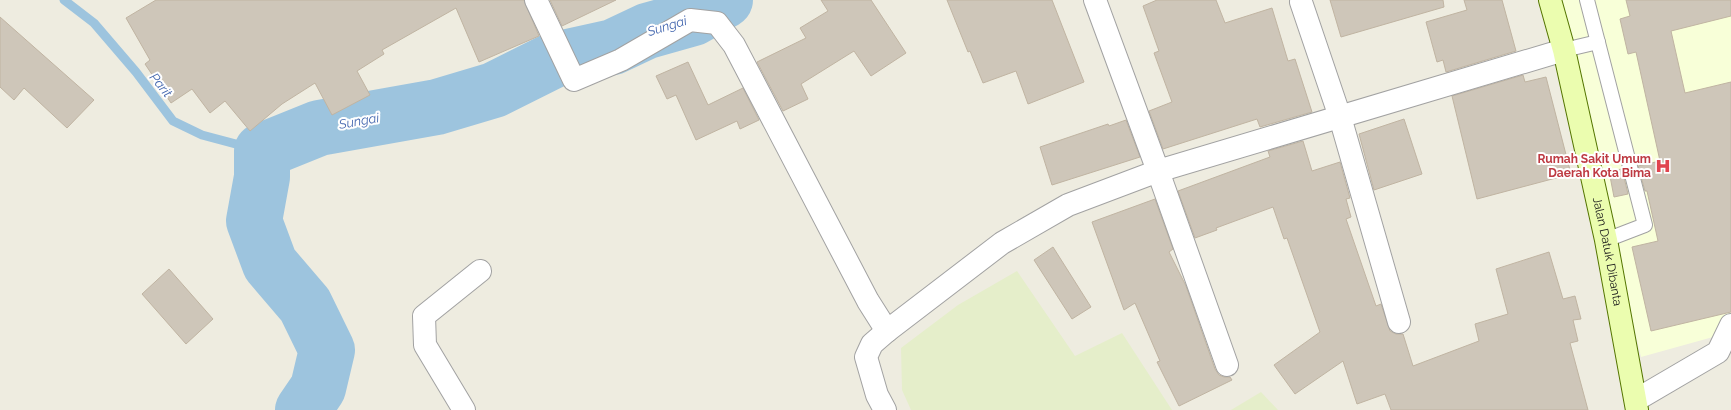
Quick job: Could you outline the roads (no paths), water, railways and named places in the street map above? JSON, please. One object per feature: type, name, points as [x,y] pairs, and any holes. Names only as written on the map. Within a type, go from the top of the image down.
[{"type":"main road","name":"Jalan Datuk Dibanta","points":[[1550,0],[1564,50],[1606,240],[1636,405]]},
{"type":"street","points":[[536,0],[574,80],[621,60],[690,20],[717,23],[734,45],[868,301],[887,331]]},
{"type":"street","points":[[1095,0],[1227,365]]},
{"type":"street","points":[[1302,2],[1340,117],[1399,322]]},
{"type":"street","points":[[885,410],[877,395],[866,357],[872,344],[1002,243],[1054,212],[1068,205],[1158,171],[1564,50]]},
{"type":"street","points":[[464,410],[425,345],[424,316],[480,271]]},
{"type":"street","points":[[1636,405],[1725,358],[1731,325]]},
{"type":"lane","points":[[1587,0],[1645,225],[1606,240]]},
{"type":"lane","points":[[1564,50],[1598,42]]},
{"type":"waterway","name":"Parit","points":[[64,0],[94,23],[136,72],[173,121],[202,135],[262,151]]},
{"type":"waterway","name":"Sungai","points":[[303,410],[318,388],[327,350],[305,305],[270,264],[254,221],[262,177],[262,151],[319,128],[437,107],[494,90],[554,60],[613,47],[647,31],[693,18],[725,0]]},
{"type":"place","name":"Rumah Sakit Umum Daerah Kota Bima","points":[[1663,166]]}]
